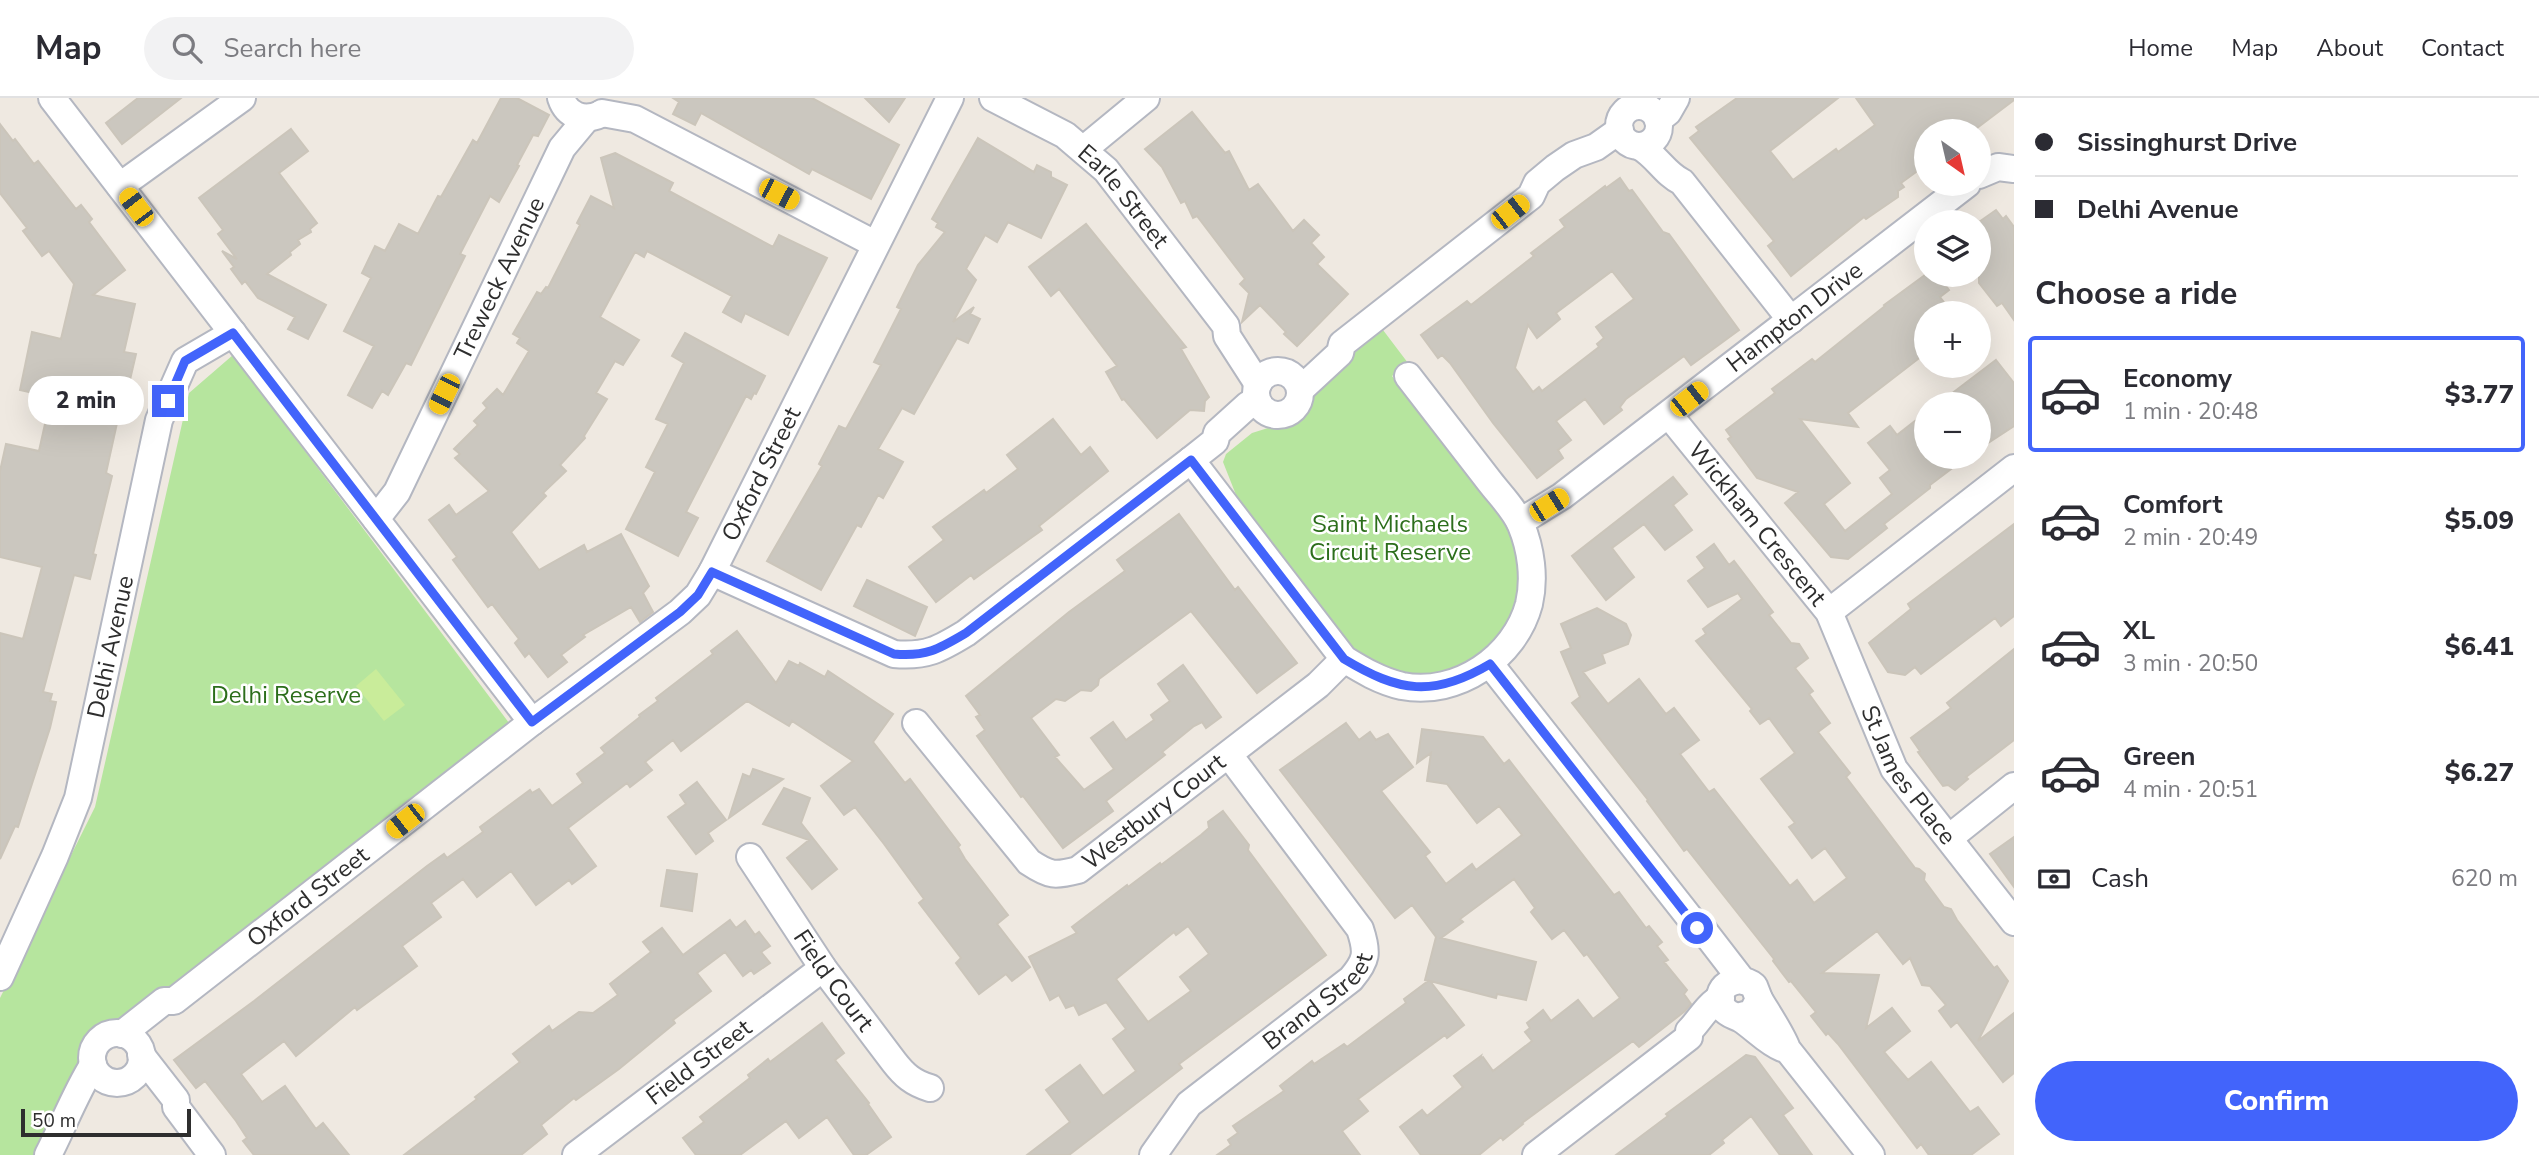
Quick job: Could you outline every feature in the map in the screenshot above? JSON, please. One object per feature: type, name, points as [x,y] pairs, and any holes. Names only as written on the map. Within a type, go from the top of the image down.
[{"type":"street","points":[[52,98],[532,722]]},
{"type":"street","points":[[120,186],[242,98]]},
{"type":"street","name":"Oxford Street","points":[[110,1076],[94,1048],[101,1039],[111,1034],[134,1046],[164,1002],[174,1001],[532,722],[680,612],[698,595],[950,98]]},
{"type":"street","name":"Earle Street","points":[[992,98],[1065,135],[1106,170],[1226,326],[1227,336],[1274,389]]},
{"type":"street","points":[[1084,149],[1146,98]]},
{"type":"street","points":[[712,572],[894,654],[915,656],[938,650],[966,633],[1215,441],[1223,442],[1274,389],[1302,365],[1332,343],[1342,344],[1531,196],[1544,195],[1567,177],[1622,153],[1642,125],[1668,112],[1676,98]]},
{"type":"street","points":[[591,106],[635,119],[875,244]]},
{"type":"street","name":"Treweck Avenue","points":[[376,519],[397,492],[562,148],[591,106]]},
{"type":"street","points":[[1642,125],[1664,140],[1681,173],[1682,182],[1791,320]]},
{"type":"street","points":[[1992,170],[1998,167],[2014,169]]},
{"type":"street","name":"Hampton Drive","points":[[1520,522],[1562,496],[1951,196]]},
{"type":"street","name":"Delhi Avenue","points":[[0,977],[78,798],[159,420],[185,361],[233,333]]},
{"type":"street","points":[[1191,460],[1344,659],[1373,677],[1403,686],[1426,688],[1468,677],[1490,664],[1507,646],[1520,626],[1529,603],[1532,579],[1530,553],[1520,522],[1408,376]]},
{"type":"street","name":"Wickham Crescent","points":[[1669,415],[1829,612],[2014,468]]},
{"type":"street","name":"St James Place","points":[[1829,612],[1894,769],[2014,922]]},
{"type":"street","name":"Westbury Court","points":[[916,723],[1029,862],[1045,873],[1059,875],[1078,870],[1318,685],[1344,659]]},
{"type":"street","points":[[1490,664],[1697,928],[1697,935],[1709,961],[1714,982],[1778,1047],[1787,1049]]},
{"type":"street","name":"Brand Street","points":[[1153,1155],[1189,1104],[1351,979],[1364,963],[1365,945],[1360,929],[1228,755]]},
{"type":"street","points":[[1949,838],[2014,786]]},
{"type":"street","name":"Field Court","points":[[750,857],[823,968],[904,1075],[916,1084],[930,1088]]},
{"type":"street","name":"Field Street","points":[[576,1155],[823,968]]},
{"type":"street","points":[[1730,1001],[1752,1013],[1759,999],[1785,1041],[1787,1049],[1871,1155]]},
{"type":"street","points":[[1536,1155],[1689,1037],[1693,1039],[1730,1001]]},
{"type":"street","points":[[48,1155],[68,1116],[75,1114],[110,1076],[140,1068],[134,1046]]},
{"type":"street","points":[[134,1046],[176,1100],[176,1107],[212,1155]]},
{"type":"street","points":[[110,1076],[169,1107],[176,1107]]},
{"type":"green space","name":"Saint Michaels Circuit Reserve","points":[[1383,330],[1408,363],[1392,376],[1508,526],[1516,545],[1520,567],[1519,590],[1513,614],[1500,635],[1487,649],[1454,669],[1434,674],[1410,675],[1389,671],[1352,649],[1240,505],[1223,462],[1226,454],[1252,433],[1297,419],[1324,377]]},
{"type":"green space","name":"Delhi Reserve","points":[[233,355],[512,727],[143,1007],[92,1032],[75,1074],[33,1155],[0,1155],[0,998],[95,807],[189,393]]},
{"type":"green space","points":[[376,669],[405,705],[384,721],[356,686]]},
{"type":"building","points":[[138,98],[181,98],[122,144],[106,123]]},
{"type":"building","points":[[501,98],[517,98],[549,115],[538,136],[533,135],[499,202],[490,196],[460,254],[465,256],[411,365],[406,363],[388,395],[382,391],[372,408],[348,395],[374,346],[344,331],[371,278],[362,273],[375,246],[385,251],[399,224],[418,234],[473,140],[477,143]]},
{"type":"building","points":[[673,98],[812,98],[899,145],[871,199],[812,169],[809,174],[701,113],[695,125],[673,114],[679,102]]},
{"type":"building","points":[[865,98],[905,98],[889,122]]},
{"type":"building","points":[[1737,98],[1838,98],[1770,151],[1793,180],[1875,125],[1856,98],[2014,98],[1989,119],[1914,119],[1914,174],[1901,183],[1904,187],[1898,191],[1898,197],[1866,219],[1864,217],[1791,276],[1768,246],[1774,241],[1690,138],[1699,131],[1696,127]]},
{"type":"building","points":[[1192,112],[1225,153],[1229,151],[1249,190],[1258,184],[1293,231],[1304,220],[1319,235],[1311,243],[1324,257],[1317,264],[1348,294],[1297,346],[1260,305],[1242,322],[1249,293],[1240,284],[1245,279],[1197,216],[1193,218],[1185,201],[1181,203],[1162,167],[1145,149]]},
{"type":"building","points":[[0,124],[34,164],[38,161],[76,209],[81,205],[92,219],[89,222],[125,270],[93,295],[135,304],[124,352],[136,354],[106,473],[112,476],[93,554],[96,555],[90,579],[74,575],[43,692],[52,694],[50,701],[56,702],[50,728],[18,827],[15,826],[0,859],[0,633],[23,639],[42,567],[0,557],[0,471],[6,444],[39,451],[51,397],[20,390],[32,332],[61,339],[74,284],[49,251],[42,256],[23,231],[27,228],[0,193]]},
{"type":"building","points":[[291,129],[308,151],[279,173],[317,223],[310,229],[311,232],[298,240],[300,244],[290,252],[291,255],[267,274],[326,305],[308,339],[288,329],[295,317],[258,298],[245,281],[242,284],[222,251],[237,259],[218,234],[223,230],[199,198]]},
{"type":"building","points":[[978,138],[1034,172],[1037,165],[1051,172],[1051,177],[1067,185],[1041,238],[1008,222],[997,242],[985,235],[966,269],[976,280],[953,322],[974,307],[970,314],[980,319],[968,343],[957,338],[914,414],[902,408],[878,449],[903,462],[883,498],[878,495],[861,527],[857,525],[821,590],[767,561],[822,466],[819,464],[839,426],[846,429],[881,365],[874,362],[901,309],[897,307],[918,265],[945,232],[936,227],[938,223],[932,219]]},
{"type":"building","points":[[615,153],[673,183],[669,191],[773,247],[779,235],[827,258],[788,335],[745,313],[741,322],[723,312],[732,296],[647,251],[644,257],[635,252],[600,317],[639,340],[623,365],[615,361],[596,393],[607,399],[585,438],[560,465],[566,471],[543,493],[546,496],[511,532],[539,570],[584,545],[587,552],[621,534],[649,586],[643,593],[653,612],[640,622],[631,607],[583,635],[585,637],[561,655],[567,662],[548,677],[529,653],[525,657],[515,643],[519,639],[492,604],[488,607],[453,560],[457,557],[429,520],[449,505],[456,515],[489,491],[455,458],[460,454],[454,449],[478,425],[474,421],[487,408],[483,403],[497,389],[503,395],[529,351],[517,343],[520,338],[513,334],[537,292],[541,294],[548,288],[580,225],[577,223],[591,196],[614,208],[601,158]]},
{"type":"building","points":[[1620,178],[1629,191],[1632,190],[1663,232],[1669,234],[1739,330],[1691,365],[1684,356],[1626,399],[1620,407],[1622,410],[1604,424],[1585,399],[1556,421],[1571,440],[1558,450],[1563,458],[1537,478],[1450,363],[1442,355],[1438,358],[1421,335],[1467,301],[1471,305],[1534,256],[1531,253],[1565,227],[1560,220],[1605,186],[1606,188]],"holes":[[[1612,271],[1634,299],[1596,327],[1604,338],[1597,344],[1599,347],[1542,391],[1539,387],[1533,392],[1515,368],[1528,325],[1537,338],[1560,319],[1556,313]]]},
{"type":"building","points":[[1996,210],[2003,219],[2006,216],[2014,227],[2014,320],[2002,303],[1997,306],[1982,287],[1991,287],[1991,214]]},
{"type":"building","points":[[1086,224],[1186,347],[1181,349],[1209,397],[1205,401],[1204,411],[1190,410],[1157,438],[1124,399],[1122,400],[1106,372],[1117,366],[1059,289],[1051,296],[1029,267]]},
{"type":"building","points":[[1914,283],[1914,287],[1947,287],[1949,290],[1940,297],[1943,301],[1914,301],[1914,362],[1848,413],[1858,427],[1800,419],[1850,483],[1824,504],[1845,531],[1892,494],[1880,478],[1890,470],[1868,443],[1890,426],[1897,435],[1914,422],[1914,469],[1951,469],[1884,524],[1887,528],[1848,559],[1831,557],[1785,503],[1798,492],[1757,478],[1728,439],[1731,437],[1726,430],[1775,393],[1772,389],[1812,359],[1815,362]]},
{"type":"building","points":[[685,333],[765,376],[756,394],[754,393],[751,399],[746,396],[686,512],[698,518],[678,556],[626,529],[655,472],[646,467],[668,424],[656,419],[684,363],[672,356]]},
{"type":"building","points":[[1996,360],[2014,383],[2014,426],[1991,441],[1991,392],[1954,392],[1972,378],[1991,378],[1991,364]]},
{"type":"building","points":[[1053,419],[1081,455],[1090,447],[1108,471],[1039,526],[1042,530],[974,579],[971,575],[936,602],[909,567],[944,540],[933,527],[1018,469],[1007,455]]},
{"type":"building","points":[[1673,477],[1687,494],[1673,505],[1692,530],[1665,550],[1644,524],[1612,548],[1634,577],[1606,600],[1572,556]]},
{"type":"building","points":[[1179,514],[1235,590],[1238,587],[1297,663],[1257,693],[1191,611],[1099,679],[1098,685],[1091,691],[1081,690],[1065,701],[1056,699],[1031,718],[1059,755],[1055,757],[1084,790],[1114,769],[1091,738],[1113,722],[1126,740],[1154,720],[1151,715],[1170,701],[1158,684],[1183,665],[1221,717],[1206,728],[1202,722],[1194,726],[1162,752],[1165,755],[1106,801],[1113,811],[1063,848],[1023,796],[1021,797],[977,736],[985,730],[976,717],[980,715],[966,696],[1069,612],[1125,571],[1117,560]]},
{"type":"building","points":[[2014,524],[2014,616],[2001,626],[1995,618],[1921,674],[1915,667],[1905,675],[1888,672],[1869,643],[1911,609],[1908,604]]},
{"type":"building","points":[[1714,544],[1729,565],[1734,561],[1773,612],[1769,615],[1791,643],[1799,644],[1808,658],[1795,668],[1813,691],[1809,694],[1830,723],[1818,732],[1850,773],[1846,777],[1915,868],[1925,874],[1924,880],[1944,907],[1951,909],[1994,968],[1997,966],[2008,981],[1978,1041],[2014,1013],[2014,1073],[2003,1082],[1957,1022],[1951,1027],[1939,1011],[1946,1005],[1930,986],[1922,985],[1910,958],[1903,964],[1877,931],[1822,973],[1879,975],[1866,1028],[1892,1008],[1910,1031],[1884,1052],[1908,1080],[1931,1062],[1970,1112],[1978,1107],[1999,1134],[1971,1155],[1929,1155],[1921,1144],[1917,1148],[1838,1044],[1828,1033],[1826,1035],[1811,1016],[1816,1012],[1791,981],[1789,982],[1687,849],[1684,851],[1572,703],[1580,697],[1561,652],[1571,648],[1561,624],[1597,608],[1626,624],[1631,635],[1628,644],[1602,654],[1605,663],[1583,672],[1608,704],[1639,679],[1666,714],[1674,708],[1699,740],[1680,754],[1709,792],[1714,789],[1790,886],[1797,880],[1814,903],[1847,878],[1825,848],[1812,858],[1789,827],[1795,823],[1761,779],[1795,753],[1769,718],[1760,724],[1750,711],[1752,709],[1696,641],[1706,634],[1703,629],[1742,599],[1738,593],[1708,607],[1688,581],[1705,568],[1697,557]]},
{"type":"building","points":[[867,580],[927,607],[915,636],[854,606]]},
{"type":"building","points":[[737,631],[776,683],[789,661],[799,666],[800,663],[825,677],[828,671],[893,714],[873,742],[905,783],[910,779],[960,845],[958,847],[965,859],[1008,915],[997,924],[1030,967],[1012,981],[1006,974],[979,994],[956,963],[961,958],[919,903],[924,899],[884,844],[855,807],[844,815],[821,786],[853,761],[792,721],[789,726],[747,701],[681,751],[673,740],[645,762],[652,770],[630,787],[627,783],[568,828],[596,866],[572,884],[569,880],[536,905],[511,871],[477,897],[463,879],[431,903],[441,917],[402,946],[417,966],[357,1010],[355,1007],[296,1056],[284,1041],[241,1074],[262,1102],[285,1086],[316,1129],[323,1123],[349,1155],[254,1155],[243,1141],[247,1138],[236,1121],[205,1081],[196,1088],[174,1060],[427,866],[444,854],[447,858],[483,832],[480,827],[530,790],[532,793],[539,789],[552,806],[583,783],[577,774],[605,753],[601,748]]},
{"type":"building","points":[[2014,649],[2014,740],[1966,777],[1968,779],[1955,790],[1948,785],[1943,786],[1911,738],[1951,708],[1947,703]]},
{"type":"building","points":[[1346,723],[1359,740],[1370,732],[1376,740],[1388,734],[1413,767],[1381,791],[1430,852],[1425,856],[1446,884],[1472,864],[1476,870],[1522,835],[1499,806],[1477,823],[1447,784],[1427,781],[1431,753],[1417,763],[1422,729],[1483,737],[1504,764],[1509,760],[1614,895],[1619,892],[1646,928],[1649,926],[1662,942],[1657,946],[1668,960],[1664,962],[1687,990],[1684,994],[1691,1004],[1685,1011],[1639,1047],[1633,1041],[1503,1140],[1501,1137],[1479,1155],[1421,1155],[1400,1127],[1422,1110],[1427,1116],[1463,1087],[1454,1076],[1481,1056],[1480,1059],[1483,1057],[1493,1071],[1532,1041],[1525,1032],[1530,1028],[1527,1023],[1543,1010],[1551,1021],[1578,1000],[1593,1019],[1620,998],[1587,954],[1584,956],[1564,930],[1552,939],[1531,912],[1535,908],[1514,879],[1460,919],[1463,922],[1441,938],[1536,962],[1526,1000],[1497,994],[1496,998],[1430,981],[1464,1025],[1447,1038],[1445,1035],[1358,1099],[1368,1111],[1342,1131],[1360,1155],[1217,1155],[1231,1145],[1228,1140],[1238,1133],[1233,1126],[1284,1091],[1280,1086],[1312,1061],[1314,1064],[1344,1044],[1347,1047],[1406,1003],[1404,999],[1428,981],[1425,980],[1436,937],[1412,905],[1395,918],[1280,770]]},
{"type":"building","points":[[753,769],[783,779],[729,818],[743,774],[750,777]]},
{"type":"building","points":[[697,782],[726,820],[708,833],[713,841],[696,854],[668,817],[686,804],[680,795]]},
{"type":"building","points":[[784,788],[810,798],[801,823],[837,869],[812,889],[787,858],[809,840],[763,824]]},
{"type":"building","points":[[1223,811],[1249,845],[1248,850],[1326,955],[1179,1064],[1182,1068],[1069,1155],[1027,1155],[1070,1122],[1046,1090],[1080,1065],[1103,1096],[1136,1071],[1113,1039],[1126,1029],[1106,1002],[1079,1015],[1074,1005],[1066,1008],[1059,995],[1050,1000],[1029,957],[1077,933],[1072,927],[1127,885],[1128,887],[1160,863],[1161,865],[1201,835],[1209,828],[1208,822]],"holes":[[[1188,926],[1209,954],[1180,977],[1191,991],[1148,1022],[1116,979],[1174,932],[1176,935]]]},
{"type":"building","points":[[2014,837],[2014,887],[1990,854]]},
{"type":"building","points":[[667,870],[697,874],[692,911],[661,906]]},
{"type":"building","points":[[730,920],[736,928],[745,921],[755,935],[759,932],[770,946],[761,952],[770,963],[754,974],[751,970],[743,976],[725,952],[697,973],[711,991],[673,1020],[675,1023],[619,1069],[576,1100],[574,1098],[541,1125],[547,1134],[521,1155],[404,1155],[520,1062],[513,1054],[549,1026],[552,1031],[579,1012],[593,1013],[618,995],[610,984],[651,952],[643,942],[662,928],[683,955]]},
{"type":"building","points":[[822,1023],[844,1053],[835,1060],[869,1103],[891,1137],[866,1155],[854,1155],[827,1117],[799,1138],[786,1121],[740,1155],[696,1155],[683,1138],[704,1122],[700,1117],[750,1078],[748,1075],[768,1059],[770,1062]]},
{"type":"building","points":[[1746,1055],[1755,1057],[1793,1108],[1783,1115],[1812,1155],[1780,1155],[1751,1116],[1722,1140],[1724,1143],[1709,1155],[1616,1155],[1668,1116],[1666,1114]]},
{"type":"route","points":[[168,401],[185,361],[233,333],[532,722],[680,612],[698,595],[712,572],[894,654],[915,656],[938,650],[966,633],[1191,460],[1344,659],[1373,677],[1403,686],[1426,688],[1468,677],[1490,664],[1697,928]]}]
